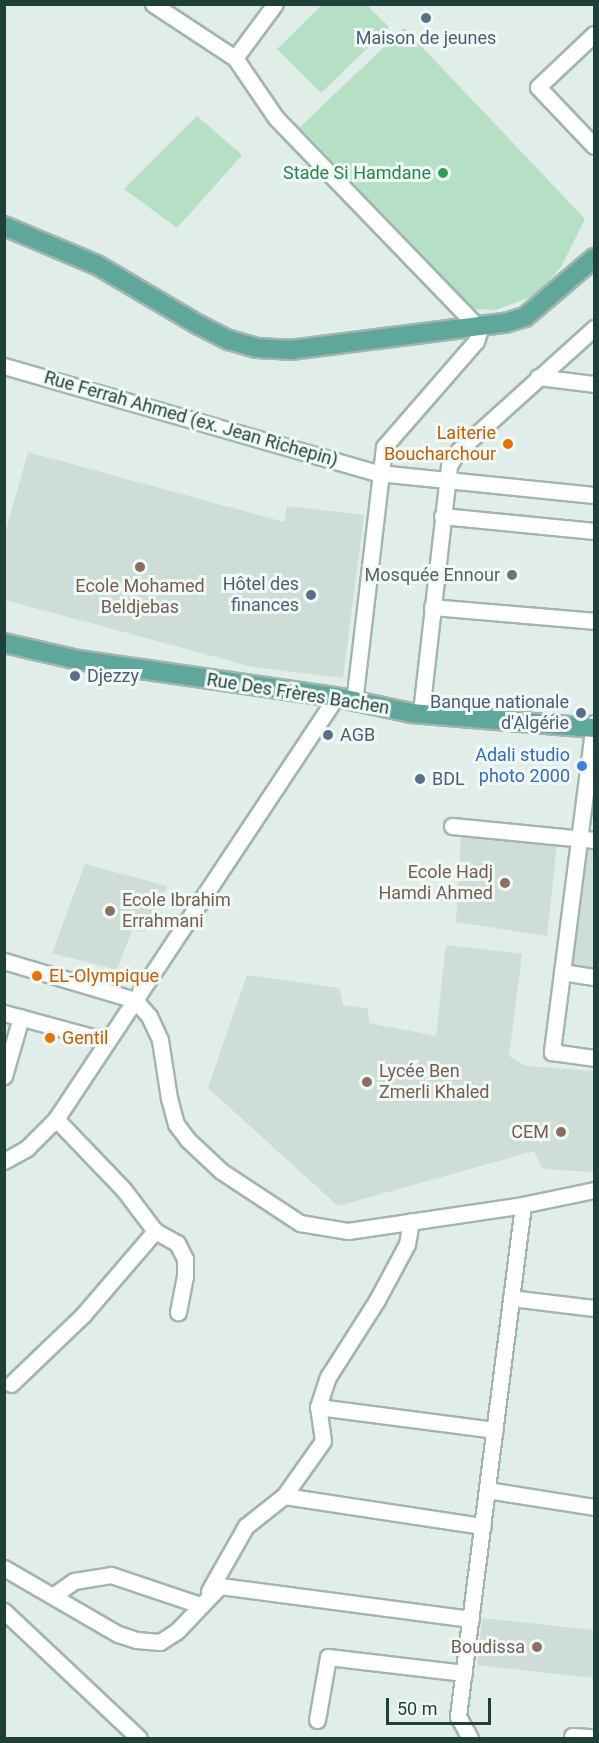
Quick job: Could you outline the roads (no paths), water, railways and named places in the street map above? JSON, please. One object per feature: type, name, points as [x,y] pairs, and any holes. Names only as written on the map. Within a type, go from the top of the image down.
[{"type":"main road","points":[[4,226],[97,265],[229,340],[257,348],[290,350],[480,329],[525,317],[594,258]]},
{"type":"main road","name":"Rue Des Frères Bachen","points":[[4,643],[78,660],[421,712],[594,728]]},
{"type":"street","points":[[4,1161],[27,1148],[56,1119],[135,1000],[345,699],[378,472],[384,447],[476,341],[480,329],[276,118],[236,58],[153,4]]},
{"type":"street","points":[[236,58],[275,4]]},
{"type":"street","points":[[594,34],[538,87],[594,146]]},
{"type":"street","points":[[421,712],[448,465],[459,450],[594,328]]},
{"type":"street","name":"Rue Ferrah Ahmed (ex. Jean Richepin)","points":[[4,366],[378,472],[594,495]]},
{"type":"street","points":[[538,377],[594,384]]},
{"type":"street","points":[[442,516],[594,531]]},
{"type":"street","points":[[432,607],[594,621]]},
{"type":"street","points":[[594,723],[552,1052],[594,1058]]},
{"type":"street","points":[[453,826],[594,840]]},
{"type":"street","points":[[4,962],[135,1000],[149,1016],[160,1040],[176,1124],[221,1172],[273,1208],[300,1222],[326,1230],[348,1231],[523,1205],[594,1190]]},
{"type":"street","points":[[562,972],[594,977]]},
{"type":"street","points":[[4,1013],[107,1041]]},
{"type":"street","points":[[4,1076],[21,1017]]},
{"type":"street","points":[[56,1119],[124,1190],[155,1231],[177,1243],[184,1259],[178,1312]]},
{"type":"street","points":[[470,1738],[458,1716],[523,1205]]},
{"type":"street","points":[[202,1603],[246,1526],[284,1496],[323,1441],[318,1407],[328,1377],[377,1300],[407,1244],[411,1221]]},
{"type":"street","points":[[11,1384],[83,1315],[155,1231]]},
{"type":"street","points":[[511,1298],[594,1308]]},
{"type":"street","points":[[318,1407],[495,1431]]},
{"type":"street","points":[[487,1490],[594,1507]]},
{"type":"street","points":[[284,1496],[483,1526]]},
{"type":"street","points":[[4,1568],[118,1634],[160,1642],[177,1631],[220,1586],[243,1587],[471,1619]]},
{"type":"street","points":[[54,1595],[74,1581],[111,1575],[202,1603]]},
{"type":"street","points":[[4,1611],[139,1738]]},
{"type":"street","points":[[317,1720],[328,1657],[464,1673]]},
{"type":"street","points":[[572,1736],[594,1737]]},
{"type":"place","name":"Maison de jeunes","points":[[426,18]]},
{"type":"place","name":"Stade Si Hamdane","points":[[443,173]]},
{"type":"place","name":"Laiterie Boucharchour","points":[[508,444]]},
{"type":"place","name":"Ecole Mohamed Beldjebas","points":[[140,567]]},
{"type":"place","name":"Mosquée Ennour","points":[[512,575]]},
{"type":"place","name":"Hôtel des finances","points":[[311,595]]},
{"type":"place","name":"Djezzy","points":[[75,676]]},
{"type":"place","name":"Banque nationale d'Algérie","points":[[581,713]]},
{"type":"place","name":"AGB","points":[[328,735]]},
{"type":"place","name":"Adali studio photo 2000","points":[[582,766]]},
{"type":"place","name":"BDL","points":[[420,779]]},
{"type":"place","name":"Ecole Hadj Hamdi Ahmed","points":[[505,883]]},
{"type":"place","name":"Ecole Ibrahim Errahmani","points":[[110,911]]},
{"type":"place","name":"EL-Olympique","points":[[37,976]]},
{"type":"place","name":"Gentil","points":[[50,1038]]},
{"type":"place","name":"Lycée Ben Zmerli Khaled","points":[[367,1082]]},
{"type":"place","name":"CEM","points":[[561,1132]]},
{"type":"place","name":"Boudissa","points":[[537,1647]]}]
